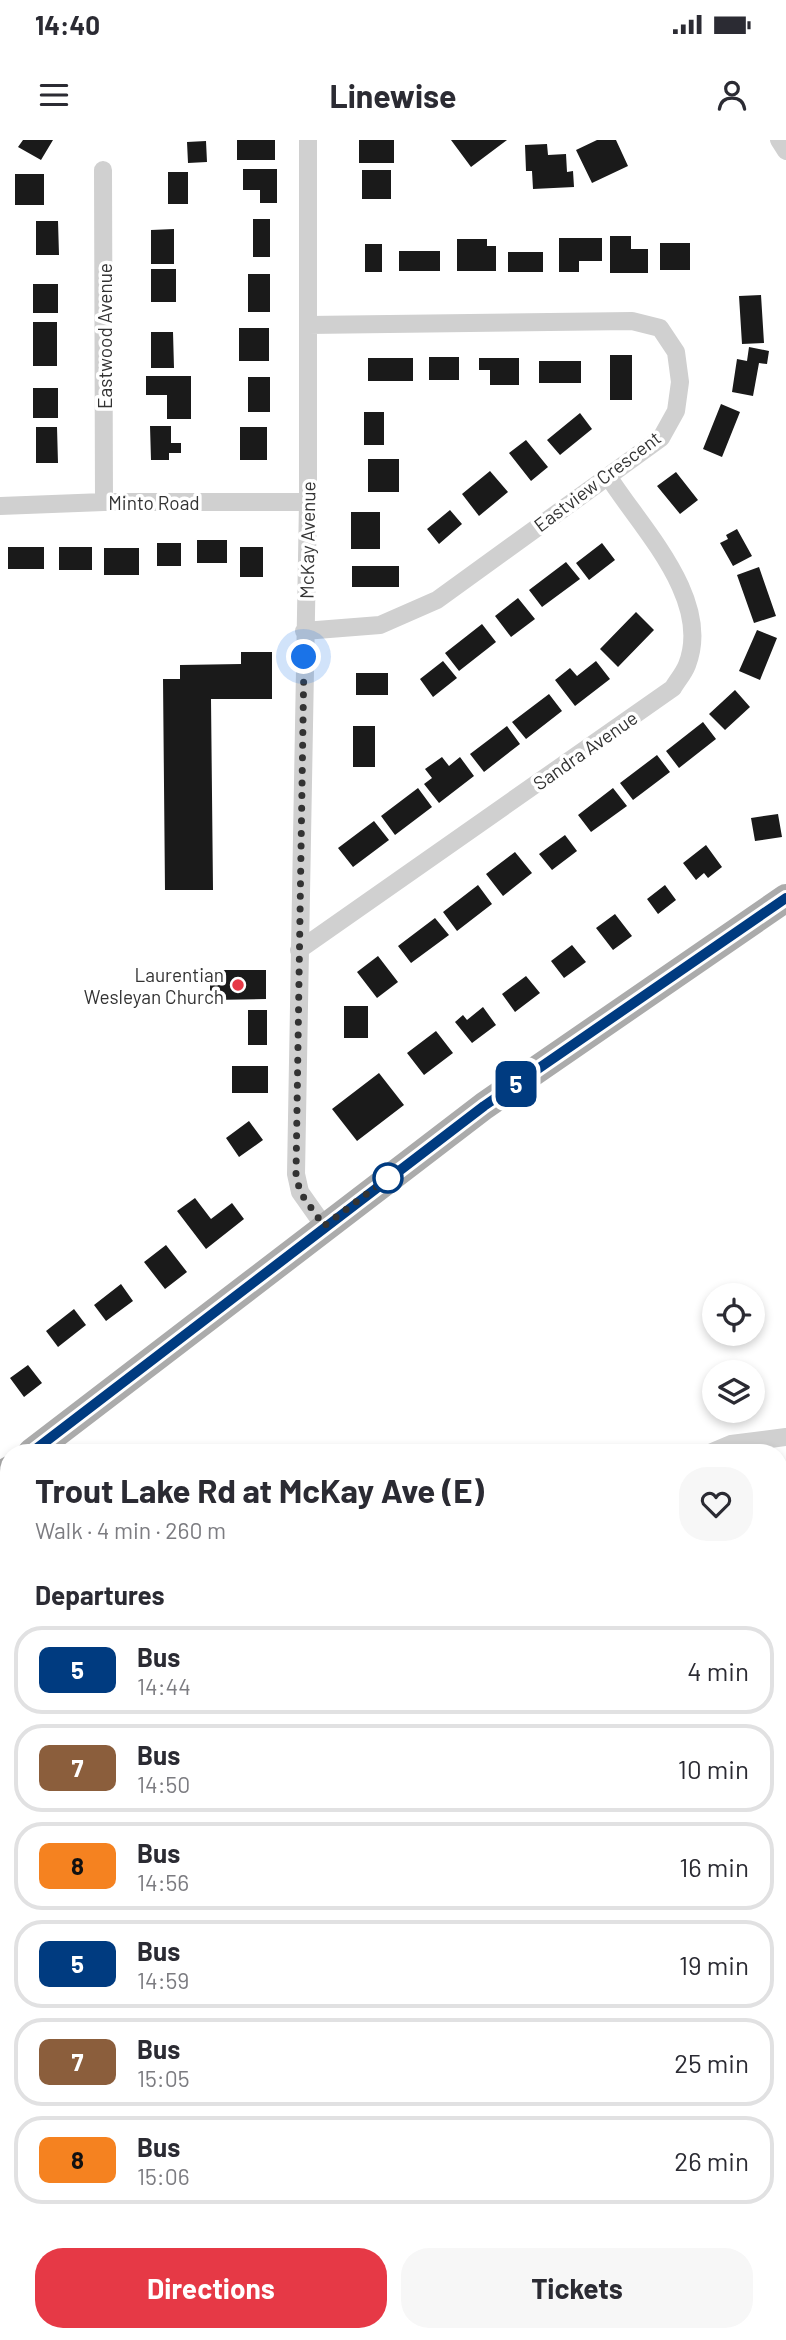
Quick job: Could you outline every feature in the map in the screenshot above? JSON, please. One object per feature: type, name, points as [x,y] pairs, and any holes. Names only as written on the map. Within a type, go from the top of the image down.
[{"type":"main road","points":[[42,1444],[484,1106],[786,898]]},
{"type":"street","name":"McKay Avenue","points":[[308,140],[308,502],[296,1174],[300,1192],[324,1226]]},
{"type":"street","points":[[779,140],[786,151]]},
{"type":"street","name":"Eastwood Avenue","points":[[103,170],[104,502]]},
{"type":"street","name":"Eastview Crescent","points":[[304,631],[380,625],[437,600],[661,438],[676,411],[680,383],[676,352],[660,328],[632,321],[308,325]]},
{"type":"street","name":"Sandra Avenue","points":[[299,950],[673,688],[687,664],[692,636],[689,608],[679,581],[608,476]]},
{"type":"street","name":"Minto Road","points":[[0,506],[104,502],[308,502]]},
{"type":"street","points":[[731,1444],[786,1437]]},
{"type":"building","points":[[23,140],[53,140],[41,160],[18,147]]},
{"type":"building","points":[[237,140],[275,140],[275,160],[237,160]]},
{"type":"building","points":[[359,140],[394,140],[394,163],[359,163]]},
{"type":"building","points":[[451,140],[507,140],[471,167]]},
{"type":"building","points":[[597,140],[616,140],[628,166],[592,183],[576,150]]},
{"type":"building","points":[[206,141],[207,162],[188,163],[187,142]]},
{"type":"building","points":[[547,144],[548,155],[566,154],[567,172],[573,171],[574,187],[533,189],[532,171],[526,171],[525,145]]},
{"type":"building","points":[[243,169],[277,169],[277,203],[260,203],[260,190],[243,190]]},
{"type":"building","points":[[362,170],[391,170],[391,199],[362,199]]},
{"type":"building","points":[[168,172],[188,172],[188,204],[168,204]]},
{"type":"building","points":[[15,174],[44,174],[44,205],[15,205]]},
{"type":"building","points":[[253,219],[270,219],[270,257],[253,257]]},
{"type":"building","points":[[36,221],[58,221],[59,255],[36,255]]},
{"type":"building","points":[[174,229],[174,264],[151,264],[151,230]]},
{"type":"building","points":[[610,236],[631,236],[631,249],[648,249],[648,273],[610,273]]},
{"type":"building","points":[[559,238],[602,238],[602,261],[579,261],[579,272],[559,272]]},
{"type":"building","points":[[457,239],[487,239],[487,246],[496,246],[496,271],[457,271]]},
{"type":"building","points":[[660,243],[690,243],[690,270],[660,270]]},
{"type":"building","points":[[365,244],[382,244],[382,272],[365,272]]},
{"type":"building","points":[[399,251],[440,251],[440,271],[399,271]]},
{"type":"building","points":[[508,252],[543,252],[543,272],[508,272]]},
{"type":"building","points":[[151,269],[176,269],[176,302],[151,302]]},
{"type":"building","points":[[248,274],[270,274],[270,312],[248,312]]},
{"type":"building","points":[[33,284],[58,284],[58,313],[33,313]]},
{"type":"building","points":[[761,295],[764,343],[742,344],[739,296]]},
{"type":"building","points":[[33,322],[57,322],[57,366],[33,366]]},
{"type":"building","points":[[239,328],[269,328],[269,361],[239,361]]},
{"type":"building","points":[[151,332],[173,332],[174,368],[151,368]]},
{"type":"building","points":[[749,347],[769,351],[767,364],[759,363],[753,396],[732,392],[737,359],[747,361]]},
{"type":"building","points":[[610,355],[632,355],[632,400],[610,400]]},
{"type":"building","points":[[429,357],[459,357],[459,380],[429,380]]},
{"type":"building","points":[[368,358],[413,358],[413,381],[368,381]]},
{"type":"building","points":[[479,358],[519,358],[519,385],[490,385],[490,370],[479,370]]},
{"type":"building","points":[[539,361],[581,361],[581,383],[539,383]]},
{"type":"building","points":[[146,376],[191,376],[191,419],[167,419],[167,395],[146,395]]},
{"type":"building","points":[[248,377],[270,377],[270,412],[248,412]]},
{"type":"building","points":[[33,388],[58,388],[58,418],[33,418]]},
{"type":"building","points":[[721,404],[740,412],[722,457],[703,449]]},
{"type":"building","points":[[364,412],[384,412],[384,445],[364,445]]},
{"type":"building","points":[[580,413],[592,429],[560,455],[547,440]]},
{"type":"building","points":[[150,426],[171,426],[171,443],[181,443],[181,453],[169,453],[169,460],[151,460]]},
{"type":"building","points":[[36,427],[57,427],[58,463],[36,463]]},
{"type":"building","points":[[240,427],[267,427],[267,460],[240,460]]},
{"type":"building","points":[[526,440],[548,467],[531,481],[509,453]]},
{"type":"building","points":[[368,459],[399,459],[399,492],[368,492]]},
{"type":"building","points":[[490,471],[508,492],[479,516],[462,494]]},
{"type":"building","points":[[676,472],[698,500],[680,514],[657,486]]},
{"type":"building","points":[[450,510],[462,524],[439,544],[427,529]]},
{"type":"building","points":[[351,512],[380,512],[380,549],[351,549]]},
{"type":"building","points":[[737,529],[752,556],[733,566],[720,543],[728,539],[726,535]]},
{"type":"building","points":[[197,540],[227,540],[227,563],[197,563]]},
{"type":"building","points":[[157,543],[181,543],[181,566],[157,566]]},
{"type":"building","points":[[602,543],[615,560],[589,580],[576,563]]},
{"type":"building","points":[[8,547],[44,547],[44,569],[8,569]]},
{"type":"building","points":[[59,547],[92,547],[92,570],[59,570]]},
{"type":"building","points":[[240,547],[263,547],[263,577],[240,577]]},
{"type":"building","points":[[104,548],[139,548],[139,575],[104,575]]},
{"type":"building","points":[[566,562],[580,579],[542,607],[529,590]]},
{"type":"building","points":[[352,566],[399,566],[399,587],[352,587]]},
{"type":"building","points":[[759,567],[776,616],[754,623],[737,575]]},
{"type":"building","points":[[518,598],[535,619],[511,637],[495,616]]},
{"type":"building","points":[[636,612],[654,630],[618,667],[600,649]]},
{"type":"building","points":[[482,624],[496,642],[459,671],[445,653]]},
{"type":"building","points":[[757,630],[777,638],[760,680],[739,671]]},
{"type":"building","points":[[241,652],[272,652],[272,699],[211,699],[213,890],[165,890],[163,679],[180,679],[180,665],[241,664]]},
{"type":"building","points":[[443,661],[457,678],[433,697],[420,679]]},
{"type":"building","points":[[596,661],[610,679],[575,706],[555,680],[570,668],[577,676]]},
{"type":"building","points":[[356,673],[388,673],[388,695],[356,695]]},
{"type":"building","points":[[735,690],[750,707],[725,730],[709,714]]},
{"type":"building","points":[[549,694],[562,711],[526,739],[512,722]]},
{"type":"building","points":[[703,722],[716,739],[679,768],[666,751]]},
{"type":"building","points":[[353,726],[375,726],[375,767],[353,767]]},
{"type":"building","points":[[507,726],[520,744],[484,772],[470,754]]},
{"type":"building","points":[[657,755],[670,772],[633,800],[620,783]]},
{"type":"building","points":[[442,757],[449,766],[460,757],[474,776],[439,803],[424,784],[432,778],[425,769]]},
{"type":"building","points":[[418,788],[432,807],[395,835],[381,816]]},
{"type":"building","points":[[613,788],[627,806],[591,832],[578,815]]},
{"type":"building","points":[[778,814],[782,837],[755,841],[751,818]]},
{"type":"building","points":[[374,821],[389,840],[353,867],[338,848]]},
{"type":"building","points":[[565,835],[577,851],[552,870],[539,854]]},
{"type":"building","points":[[706,845],[722,867],[708,878],[704,873],[696,880],[683,863]]},
{"type":"building","points":[[515,852],[532,873],[503,896],[486,874]]},
{"type":"building","points":[[478,885],[492,904],[457,931],[443,912]]},
{"type":"building","points":[[665,885],[676,900],[658,914],[647,899]]},
{"type":"building","points":[[615,914],[632,936],[613,950],[596,928]]},
{"type":"building","points":[[435,918],[449,935],[411,963],[398,946]]},
{"type":"building","points":[[572,945],[586,962],[564,978],[551,961]]},
{"type":"building","points":[[378,956],[398,982],[377,998],[357,972]]},
{"type":"building","name":"Laurentian Wesleyan Church","points":[[210,970],[266,970],[266,999],[210,1000]]},
{"type":"building","points":[[526,976],[540,993],[515,1012],[502,994]]},
{"type":"building","points":[[344,1006],[368,1006],[368,1038],[344,1038]]},
{"type":"building","points":[[483,1007],[496,1025],[472,1043],[455,1022],[463,1015],[467,1020]]},
{"type":"building","points":[[248,1010],[267,1010],[267,1045],[248,1045]]},
{"type":"building","points":[[436,1031],[453,1053],[424,1075],[407,1053]]},
{"type":"building","points":[[232,1066],[268,1066],[268,1093],[232,1093]]},
{"type":"building","points":[[379,1073],[404,1105],[357,1141],[332,1109]]},
{"type":"building","points":[[249,1121],[263,1140],[239,1157],[226,1138]]},
{"type":"building","points":[[195,1198],[211,1219],[232,1203],[244,1219],[206,1249],[177,1211]]},
{"type":"building","points":[[166,1245],[187,1272],[165,1289],[144,1262]]},
{"type":"building","points":[[121,1284],[133,1301],[106,1321],[94,1305]]},
{"type":"building","points":[[74,1309],[86,1325],[58,1347],[46,1331]]},
{"type":"building","points":[[28,1365],[42,1383],[24,1397],[10,1378]]},
{"type":"bus line","name":"5","points":[[42,1444],[484,1106],[786,898]]},
{"type":"place","name":"Laurentian Wesleyan Church","points":[[238,985]]},
{"type":"route","points":[[304,657],[296,1174],[300,1192],[324,1226],[388,1178]]}]
